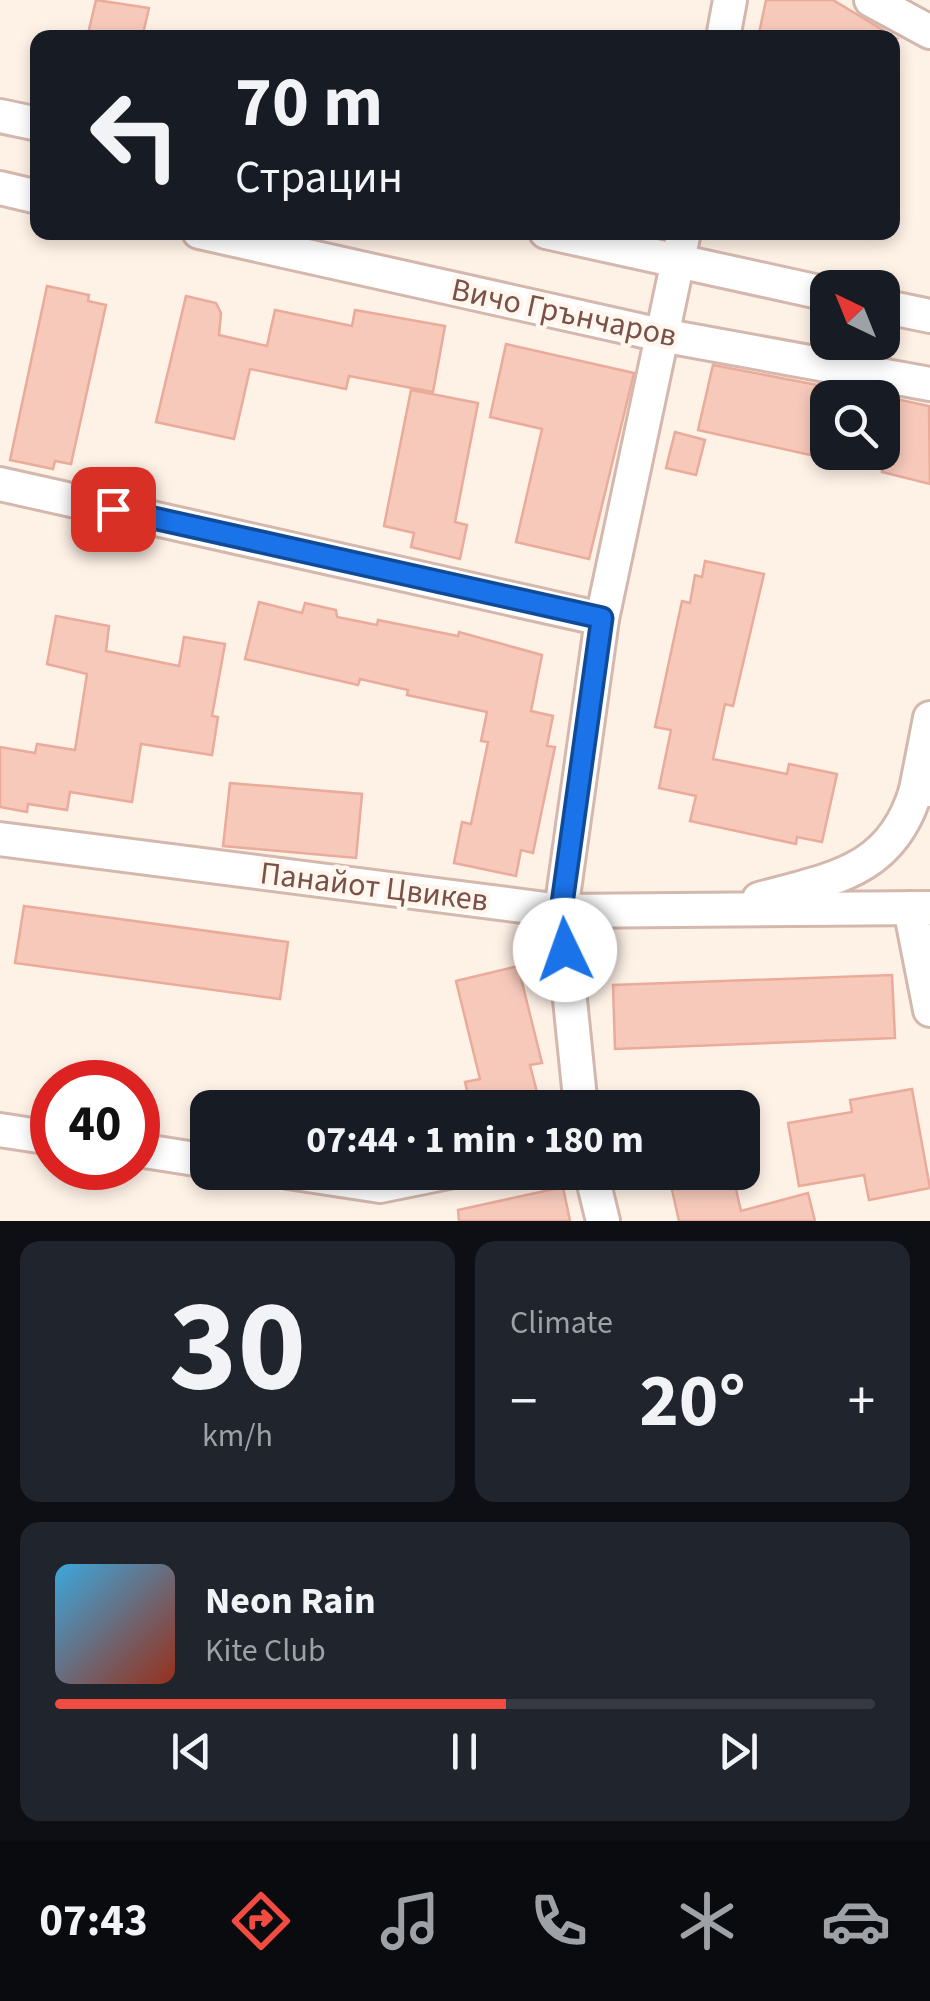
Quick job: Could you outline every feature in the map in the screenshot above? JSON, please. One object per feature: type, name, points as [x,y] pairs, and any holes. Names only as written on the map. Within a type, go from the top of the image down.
[{"type":"street","points":[[724,30],[730,0]]},
{"type":"street","points":[[871,0],[930,32]]},
{"type":"street","points":[[0,116],[30,122]]},
{"type":"street","points":[[0,188],[30,194]]},
{"type":"street","name":"Вичо Грънчаров","points":[[235,240],[662,335],[930,384]]},
{"type":"street","points":[[618,240],[681,247],[810,288]]},
{"type":"street","points":[[579,1090],[561,911],[602,618],[681,247]]},
{"type":"street","points":[[900,310],[930,316]]},
{"type":"street","points":[[0,484],[602,618]]},
{"type":"street","points":[[706,913],[856,873],[907,821],[923,790],[930,718]]},
{"type":"street","name":"Панайот Цвикев","points":[[0,839],[561,911],[706,913],[920,908]]},
{"type":"street","points":[[920,908],[930,1010]]},
{"type":"street","points":[[0,1130],[30,1135]]},
{"type":"street","points":[[160,1153],[190,1158]]},
{"type":"street","points":[[595,1190],[603,1221]]},
{"type":"building","points":[[96,0],[149,8],[144,30],[89,30]]},
{"type":"building","points":[[766,0],[833,0],[883,30],[760,30]]},
{"type":"building","points":[[47,286],[89,295],[88,301],[106,305],[71,464],[55,461],[53,469],[10,460]]},
{"type":"building","points":[[186,296],[216,303],[221,313],[219,335],[267,346],[275,310],[352,326],[355,310],[445,326],[433,392],[349,376],[346,389],[250,369],[234,439],[156,422]]},
{"type":"building","points":[[506,344],[634,373],[589,559],[516,542],[542,429],[490,417]]},
{"type":"building","points":[[713,365],[810,384],[810,455],[698,430]]},
{"type":"building","points":[[411,390],[478,403],[455,522],[467,525],[460,559],[411,547],[414,533],[384,526]]},
{"type":"building","points":[[900,400],[929,406],[930,484],[882,472],[900,470]]},
{"type":"building","points":[[675,432],[705,440],[696,475],[666,468]]},
{"type":"building","points":[[705,561],[764,574],[733,706],[725,704],[713,759],[787,774],[789,764],[837,774],[822,842],[797,837],[796,844],[690,821],[696,796],[659,788],[671,730],[655,727],[682,601],[690,603],[695,575],[702,577]]},
{"type":"building","points":[[259,602],[302,613],[305,603],[336,610],[337,617],[377,625],[378,620],[458,636],[459,632],[542,655],[531,711],[553,716],[547,746],[555,747],[533,853],[521,850],[516,876],[454,863],[462,822],[471,824],[488,742],[481,741],[487,712],[407,695],[408,690],[360,679],[358,685],[245,659]]},
{"type":"building","points":[[56,616],[109,626],[106,651],[179,666],[184,637],[225,644],[212,716],[218,717],[212,755],[141,744],[132,802],[70,792],[67,810],[28,804],[27,812],[0,807],[0,747],[35,753],[37,744],[75,750],[87,674],[47,664]]},
{"type":"building","points":[[230,783],[362,794],[356,858],[223,846]]},
{"type":"building","points":[[24,906],[288,942],[280,999],[15,963]]},
{"type":"building","points":[[518,966],[542,1063],[530,1065],[536,1090],[467,1090],[465,1082],[480,1079],[456,981]]},
{"type":"building","points":[[892,975],[895,1038],[615,1049],[613,985]]},
{"type":"building","points":[[912,1089],[930,1188],[869,1200],[864,1175],[799,1186],[788,1123],[852,1112],[850,1100]]},
{"type":"building","points":[[564,1190],[570,1221],[459,1221],[458,1210]]},
{"type":"building","points":[[672,1190],[736,1190],[741,1211],[808,1193],[815,1221],[679,1221]]},
{"type":"route","points":[[113,509],[602,618],[561,911],[565,950]]}]
